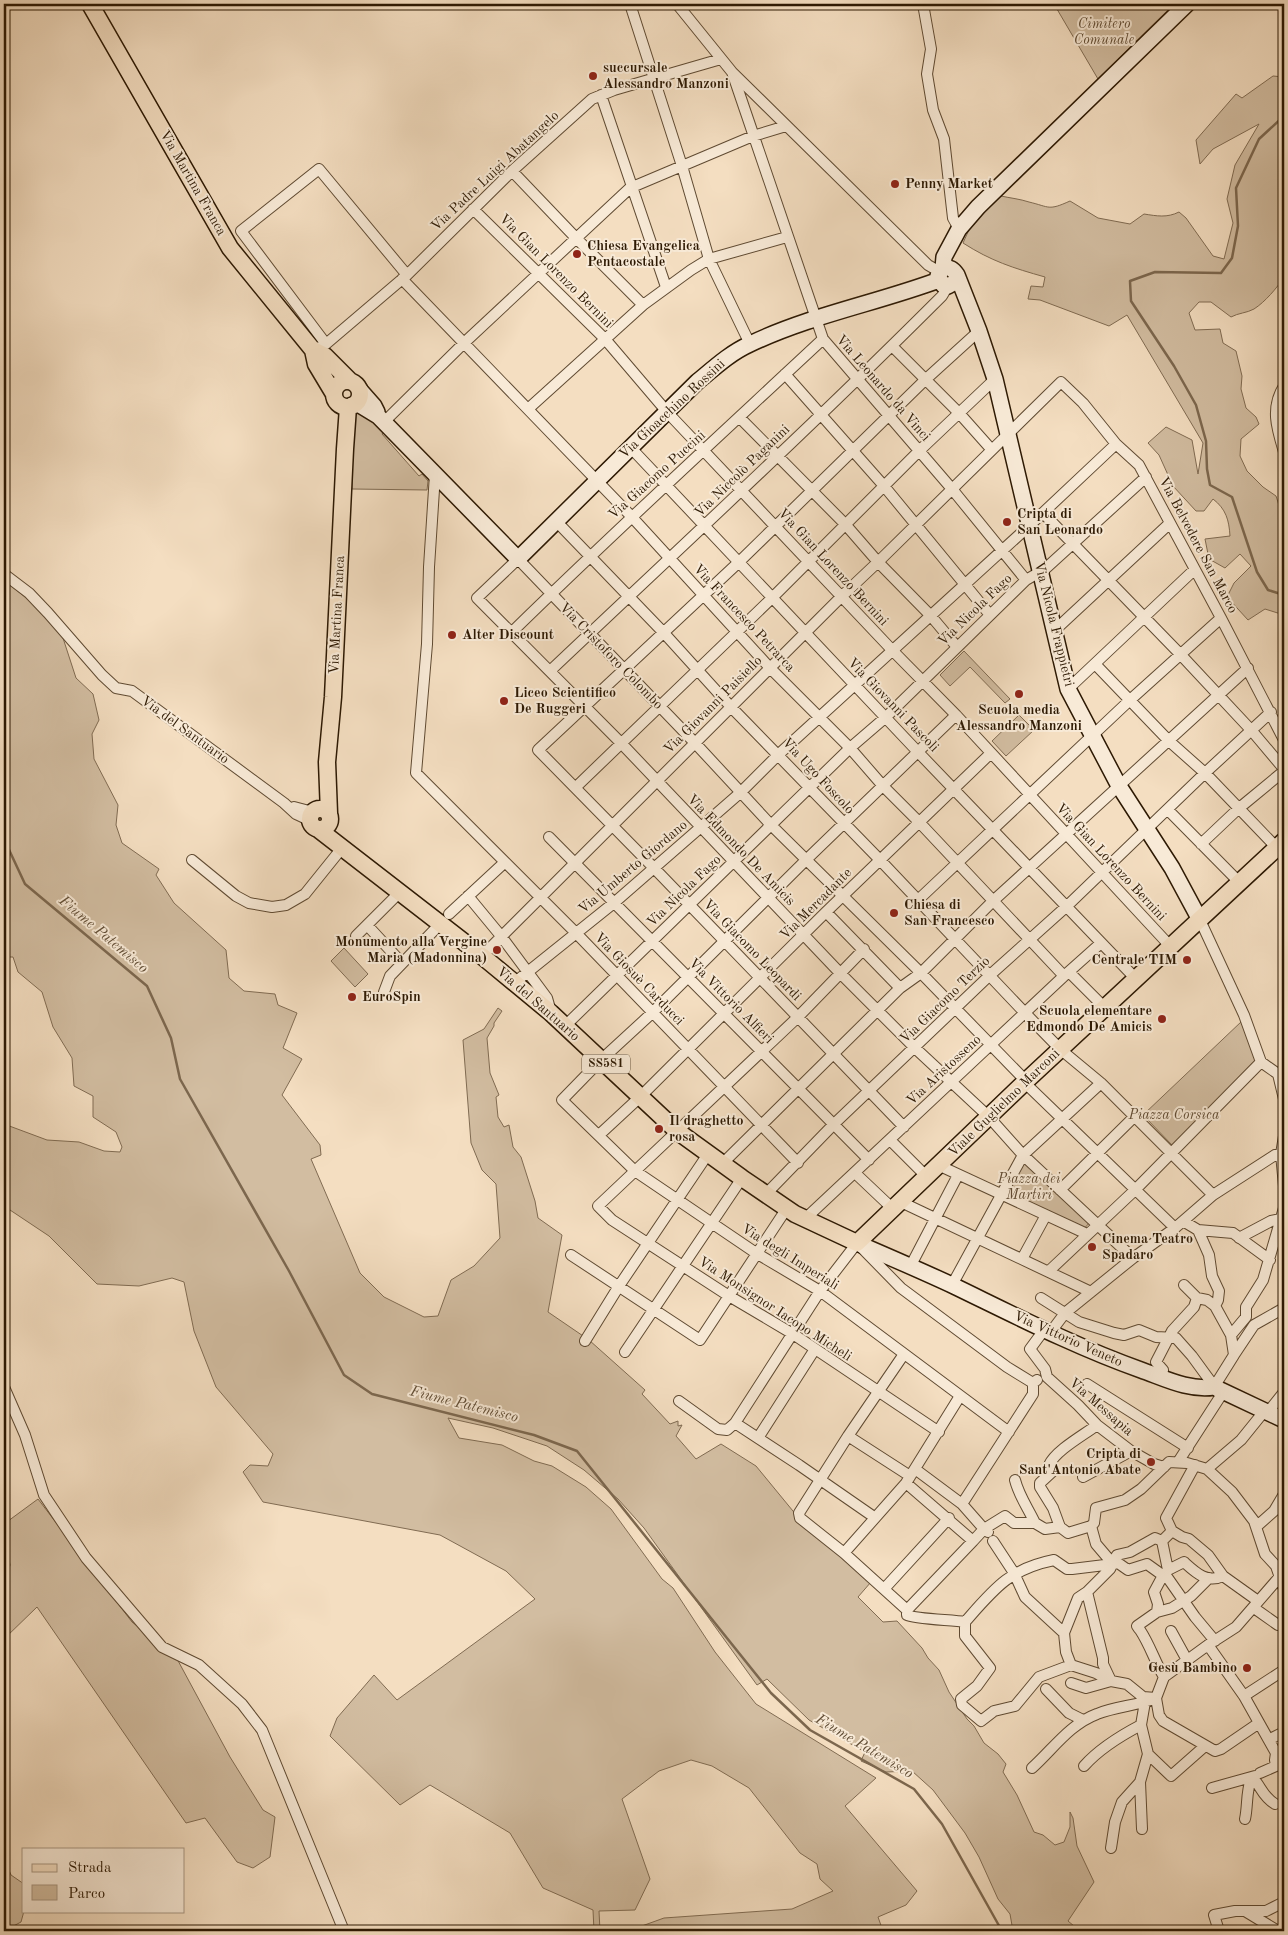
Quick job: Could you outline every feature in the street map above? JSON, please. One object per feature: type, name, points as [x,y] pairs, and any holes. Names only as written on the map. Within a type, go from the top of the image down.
[{"type":"main road","name":"Via Martina Franca","points":[[90,4],[230,248],[320,347],[325,356],[354,385]]},
{"type":"main road","name":"Via Martina Franca","points":[[320,347],[316,364],[343,402],[345,449],[333,697],[327,780],[320,817]]},
{"type":"main road","points":[[339,384],[354,385],[358,400],[343,402],[339,384]]},
{"type":"main road","name":"Via del Santuario","points":[[320,817],[342,848],[400,892],[445,919],[482,956],[551,1013],[677,1132],[787,1208],[857,1243]]},
{"type":"main road","name":"Via del Santuario","points":[[320,817],[341,837],[366,867]]},
{"type":"main road","name":"Viale Guglielmo Marconi","points":[[857,1243],[1060,1048],[1137,980],[1281,845]]},
{"type":"street","points":[[630,4],[682,166],[709,259],[750,344]]},
{"type":"street","points":[[677,4],[732,72],[928,266],[947,275]]},
{"type":"street","points":[[923,4],[930,49],[927,74],[933,110],[944,139],[954,218],[959,229]]},
{"type":"street","points":[[947,275],[944,257],[959,229],[985,200],[1187,4]]},
{"type":"street","name":"Via Padre Luigi Abatangelo","points":[[320,347],[404,277],[512,171],[592,100],[601,94],[721,59]]},
{"type":"street","name":"Via Leonardo da Vinci","points":[[732,72],[823,339],[952,489],[1026,580]]},
{"type":"street","points":[[601,94],[666,288]]},
{"type":"street","points":[[381,419],[631,188],[754,136],[786,126]]},
{"type":"street","name":"Via Francesco Petrarca","points":[[320,347],[241,231],[319,169],[404,277],[704,594],[736,632],[850,748],[883,786],[1030,939],[1066,974],[1106,1008]]},
{"type":"street","points":[[512,171],[643,305]]},
{"type":"street","name":"Via Gian Lorenzo Bernini","points":[[473,209],[605,339],[668,413],[956,715],[1172,946]]},
{"type":"street","points":[[528,409],[643,305],[709,259],[787,237]]},
{"type":"street","name":"Via Gioacchino Rossini","points":[[477,598],[698,382],[727,358],[750,344],[815,318],[947,275]]},
{"type":"street","name":"Via Nicola Frappietri","points":[[947,275],[979,331],[995,379],[1068,689],[1119,786],[1172,868],[1200,920]]},
{"type":"street","name":"Via Niccolò Paganini","points":[[550,671],[704,527],[892,346],[942,296],[947,275]]},
{"type":"street","points":[[584,706],[625,670],[739,562],[925,380],[979,331]]},
{"type":"street","name":"Via Giacomo Puccini","points":[[512,632],[631,516],[740,418],[823,339]]},
{"type":"street","points":[[892,346],[959,413],[991,449]]},
{"type":"street","points":[[786,374],[884,486],[964,585],[990,614]]},
{"type":"street","points":[[576,787],[995,379]]},
{"type":"street","name":"Via Giovanni Paisiello","points":[[482,956],[538,897],[1061,382]]},
{"type":"street","name":"Via Belvedere San Marco","points":[[1061,382],[1083,403],[1116,444],[1139,465],[1169,524],[1222,618],[1284,740]]},
{"type":"street","name":"Via Cristoforo Colombo","points":[[354,385],[374,406],[381,419]]},
{"type":"street","points":[[1284,386],[1278,395],[1275,409],[1284,452]]},
{"type":"street","name":"Via Cristoforo Colombo","points":[[343,402],[360,405],[381,419],[518,558],[771,825],[921,973],[1061,1119],[1135,1190],[1179,1224],[1198,1230]]},
{"type":"street","points":[[740,418],[845,524],[878,562],[931,616],[957,647]]},
{"type":"street","name":"Via Umberto Giordano","points":[[514,982],[615,902],[701,828],[1116,444]]},
{"type":"street","name":"Via Giovanni Pascoli","points":[[631,448],[918,752],[1137,980]]},
{"type":"street","name":"Via Giosuè Carducci","points":[[435,474],[429,567],[427,644],[416,773],[576,933],[687,1049],[726,1086],[798,1163]]},
{"type":"street","name":"Via Nicola Fago","points":[[565,1026],[850,748],[886,717],[990,614],[1026,580],[1074,543],[1146,477]]},
{"type":"street","points":[[1043,513],[1182,655],[1252,731],[1284,770],[1238,809],[1202,844]]},
{"type":"street","name":"Via Ugo Foscolo","points":[[556,521],[664,632],[731,707],[779,754],[1025,1013],[1060,1048],[1101,1083],[1213,1195]]},
{"type":"street","points":[[1055,630],[1169,524]]},
{"type":"street","points":[[1068,689],[1194,570]]},
{"type":"street","name":"Via del Santuario","points":[[4,574],[29,593],[42,606],[102,676],[116,688],[132,691],[284,803],[320,817]]},
{"type":"street","name":"Via Edmondo De Amicis","points":[[477,598],[621,743],[840,973],[915,1048],[953,1081],[1023,1155],[1133,1258]]},
{"type":"street","points":[[918,900],[1130,700],[1222,618]]},
{"type":"street","points":[[1095,664],[1169,741],[1205,773],[1238,809],[1281,845]]},
{"type":"street","points":[[722,1164],[900,988],[921,973],[993,900],[1248,668]]},
{"type":"street","name":"Via Giacomo Leopardi","points":[[584,706],[538,750],[904,1127]]},
{"type":"street","name":"Via Giacomo Terzio","points":[[766,1193],[798,1163],[834,1124],[1271,712]]},
{"type":"street","points":[[601,1060],[652,1013],[956,715]]},
{"type":"street","name":"Via Mercadante","points":[[599,1135],[640,1097],[842,896],[991,753]]},
{"type":"street","points":[[1168,810],[1240,883]]},
{"type":"street","name":"Via Vittorio Alfieri","points":[[549,836],[869,1160]]},
{"type":"street","points":[[192,860],[236,896],[249,904],[272,907],[286,905],[305,894],[342,848]]},
{"type":"street","points":[[384,992],[390,976],[401,962],[504,863]]},
{"type":"street","points":[[356,936],[400,892]]},
{"type":"street","points":[[468,896],[548,998],[551,1013]]},
{"type":"street","points":[[826,912],[900,988]]},
{"type":"street","points":[[1200,920],[1244,1015],[1261,1062],[1281,1073],[1278,1080],[1284,1099]]},
{"type":"street","points":[[367,925],[401,962]]},
{"type":"street","name":"Via Aristosseno","points":[[806,1218],[1101,943]]},
{"type":"street","points":[[635,1171],[798,1017],[864,949]]},
{"type":"street","name":"Via degli Imperiali","points":[[601,1060],[562,1100],[635,1171],[756,1253],[820,1291],[1009,1432]]},
{"type":"street","points":[[1049,1271],[1135,1190],[1261,1062]]},
{"type":"street","points":[[952,1285],[1023,1155],[1101,1083]]},
{"type":"street","points":[[1060,1190],[1134,1117]]},
{"type":"street","points":[[1284,1136],[1281,1154],[1284,1186]]},
{"type":"street","points":[[890,1140],[932,1171],[958,1175],[1001,1193],[1087,1234]]},
{"type":"street","points":[[585,1341],[618,1286],[708,1154]]},
{"type":"street","points":[[1047,1332],[1065,1313],[1213,1195],[1275,1155],[1281,1154]]},
{"type":"street","name":"Via Monsignor Iacopo Micheli","points":[[635,1171],[598,1206],[612,1220],[729,1296],[793,1334],[939,1432]]},
{"type":"street","points":[[855,1173],[897,1205],[935,1219],[1091,1292]]},
{"type":"street","points":[[910,1267],[958,1175]]},
{"type":"street","points":[[625,1352],[742,1178]]},
{"type":"street","points":[[571,1255],[700,1340],[787,1208]]},
{"type":"street","points":[[1239,1238],[1283,1214]]},
{"type":"street","points":[[1231,1336],[1246,1317],[1246,1307],[1263,1280],[1283,1214]]},
{"type":"street","points":[[1022,1259],[1046,1215]]},
{"type":"street","points":[[1198,1230],[1233,1234],[1270,1260]]},
{"type":"street","points":[[1198,1230],[1209,1254],[1212,1276],[1218,1291],[1218,1300],[1215,1306]]},
{"type":"street","points":[[679,1401],[718,1429],[727,1430],[734,1424],[820,1291],[857,1243],[901,1288],[1007,1367],[1033,1383]]},
{"type":"street","name":"Via Vittorio Veneto","points":[[857,1243],[952,1285],[1047,1332],[1102,1356],[1181,1384],[1203,1389],[1214,1387],[1284,1420]]},
{"type":"street","points":[[1184,1285],[1197,1298],[1207,1300],[1215,1306],[1231,1336],[1234,1355]]},
{"type":"street","points":[[1041,1298],[1079,1322],[1114,1333],[1124,1335],[1139,1330],[1156,1337],[1176,1338],[1192,1356],[1220,1397],[1178,1462]]},
{"type":"street","points":[[1160,1377],[1163,1370],[1156,1362],[1172,1331],[1194,1307],[1197,1298]]},
{"type":"street","points":[[1214,1387],[1254,1325],[1283,1310]]},
{"type":"street","points":[[1246,1317],[1254,1325]]},
{"type":"street","name":"Via Messapia","points":[[1047,1332],[1030,1349],[1045,1370],[1047,1377],[1098,1425],[1131,1451],[1154,1464],[1164,1467]]},
{"type":"street","points":[[758,1438],[814,1349]]},
{"type":"street","points":[[904,1354],[820,1479],[801,1509],[799,1513],[800,1518],[844,1553],[884,1589],[907,1610],[907,1615],[912,1618],[940,1618],[966,1622]]},
{"type":"street","points":[[1033,1383],[1047,1377]]},
{"type":"street","points":[[962,1504],[1033,1394],[1033,1383]]},
{"type":"street","points":[[1086,1384],[1188,1448]]},
{"type":"street","points":[[4,1387],[25,1435],[44,1495],[86,1558],[162,1648],[199,1665],[242,1704],[262,1730],[344,1931]]},
{"type":"street","points":[[1207,1469],[1240,1440],[1262,1414],[1268,1412],[1284,1392]]},
{"type":"street","points":[[844,1553],[910,1476],[960,1396]]},
{"type":"street","points":[[734,1424],[820,1479],[874,1517]]},
{"type":"street","points":[[1098,1425],[1061,1451],[1049,1465],[1053,1471],[1040,1483],[1040,1488],[1053,1508],[1060,1527],[1068,1533],[1091,1526],[1094,1523],[1096,1508],[1125,1500],[1142,1489],[1169,1462],[1195,1465],[1207,1469],[1232,1492],[1254,1521],[1266,1554],[1282,1574],[1284,1589]]},
{"type":"street","points":[[848,1436],[910,1476],[962,1504],[992,1540],[1014,1573],[1025,1596],[1064,1633]]},
{"type":"street","points":[[1083,1477],[1131,1451]]},
{"type":"street","points":[[1195,1465],[1166,1518],[1172,1531],[1189,1539],[1198,1546],[1213,1561],[1223,1576],[1278,1625]]},
{"type":"street","points":[[910,1476],[973,1541]]},
{"type":"street","points":[[1015,1480],[1019,1494],[1036,1523],[1045,1529],[1060,1527]]},
{"type":"street","points":[[1256,1527],[1274,1511],[1284,1494]]},
{"type":"street","points":[[907,1610],[984,1530],[1005,1516],[1014,1523],[1036,1523]]},
{"type":"street","points":[[884,1589],[949,1518]]},
{"type":"street","points":[[1091,1526],[1096,1544],[1113,1564]]},
{"type":"street","points":[[1172,1531],[1162,1542],[1166,1572],[1259,1723],[1280,1752],[1275,1760],[1276,1766],[1257,1775],[1212,1788]]},
{"type":"street","points":[[1071,1665],[1066,1652],[1064,1633],[1076,1601],[1110,1570],[1117,1556],[1130,1552],[1155,1538],[1162,1542]]},
{"type":"street","points":[[1156,1698],[1143,1697],[1127,1684],[1111,1681],[1096,1673],[1071,1665],[1038,1676],[1015,1706],[994,1711],[981,1721],[962,1705],[961,1699],[977,1686],[990,1668],[965,1636],[966,1622],[985,1599],[1014,1573],[1039,1563],[1054,1560],[1067,1569],[1118,1563],[1128,1570],[1147,1564],[1161,1574],[1184,1562],[1198,1574],[1209,1578],[1223,1576]]},
{"type":"street","points":[[1157,1612],[1158,1604],[1154,1592],[1166,1572]]},
{"type":"street","points":[[1259,1723],[1221,1749],[1215,1751],[1163,1721],[1159,1715],[1156,1698],[1164,1677],[1236,1627],[1282,1574]]},
{"type":"street","points":[[1164,1677],[1153,1658],[1149,1644],[1137,1626],[1157,1612],[1172,1608],[1184,1600],[1209,1578]]},
{"type":"street","points":[[1087,1592],[1103,1664],[1111,1681]]},
{"type":"street","points":[[1171,1631],[1187,1660]]},
{"type":"street","points":[[1244,1696],[1284,1670]]},
{"type":"street","points":[[1071,1683],[1086,1688],[1111,1681]]},
{"type":"street","points":[[1046,1689],[1069,1713],[1083,1720]]},
{"type":"street","points":[[1032,1768],[1083,1720],[1109,1709],[1156,1698]]},
{"type":"street","points":[[1142,1829],[1140,1782],[1148,1754],[1141,1725],[1145,1702]]},
{"type":"street","points":[[1084,1766],[1093,1756],[1141,1725]]},
{"type":"street","points":[[1270,1739],[1284,1732]]},
{"type":"street","points":[[1148,1754],[1171,1776],[1205,1746]]},
{"type":"street","points":[[1257,1775],[1256,1782],[1262,1794],[1275,1804]]},
{"type":"street","points":[[1245,1819],[1249,1800],[1248,1785],[1257,1775]]},
{"type":"street","points":[[1111,1848],[1115,1822],[1122,1802],[1140,1782]]},
{"type":"street","points":[[1219,1931],[1214,1915],[1236,1910],[1266,1911],[1284,1902]]},
{"type":"street","points":[[1244,1911],[1278,1931]]},
{"type":"green space","name":"Cimitero Comunale","points":[[1054,4],[1174,4],[1098,79]]},
{"type":"green space","points":[[1273,76],[1284,77],[1284,277],[1266,299],[1251,310],[1231,317],[1211,302],[1199,302],[1189,313],[1195,330],[1220,329],[1223,343],[1236,351],[1242,376],[1241,389],[1246,408],[1256,417],[1259,424],[1241,439],[1240,456],[1247,471],[1263,487],[1276,496],[1284,521],[1284,615],[1265,609],[1248,620],[1227,597],[1234,583],[1251,566],[1240,554],[1225,568],[1209,559],[1205,539],[1230,536],[1228,520],[1224,511],[1213,499],[1204,511],[1196,511],[1173,486],[1159,455],[1148,443],[1166,427],[1192,440],[1198,474],[1203,443],[1127,315],[1109,326],[1040,300],[1028,299],[1031,286],[1043,287],[1045,277],[1002,263],[983,255],[963,243],[972,223],[1001,196],[1049,207],[1070,201],[1098,218],[1130,224],[1144,214],[1166,216],[1179,212],[1186,218],[1213,256],[1224,259],[1233,223],[1227,199],[1235,165],[1259,124],[1213,149],[1200,164],[1196,140],[1236,94],[1242,98]]},
{"type":"green space","points":[[363,411],[384,431],[382,434],[419,476],[422,474],[428,481],[427,490],[352,489],[352,417],[353,414]]},
{"type":"green space","points":[[4,580],[31,602],[62,635],[76,678],[93,694],[99,720],[92,734],[94,759],[118,805],[116,825],[122,843],[159,869],[156,875],[174,903],[226,950],[229,978],[244,991],[275,994],[278,1005],[297,1013],[283,1048],[302,1059],[282,1095],[320,1145],[321,1155],[311,1159],[360,1273],[384,1297],[424,1317],[438,1316],[451,1280],[474,1266],[500,1238],[496,1184],[482,1170],[471,1143],[463,1040],[484,1029],[498,1008],[502,1011],[487,1038],[490,1073],[499,1095],[496,1097],[498,1117],[504,1127],[509,1125],[513,1147],[521,1157],[535,1201],[538,1218],[562,1235],[548,1312],[589,1340],[645,1390],[642,1394],[670,1424],[678,1421],[678,1426],[682,1425],[676,1436],[696,1459],[721,1444],[756,1466],[802,1522],[871,1582],[858,1597],[883,1622],[897,1621],[939,1670],[949,1692],[984,1743],[998,1754],[1006,1764],[1003,1772],[1017,1795],[1034,1832],[1043,1835],[1055,1845],[1064,1842],[1070,1827],[1070,1812],[1073,1818],[1077,1846],[1094,1882],[1068,1921],[1080,1931],[1013,1931],[1010,1914],[998,1899],[979,1857],[965,1833],[933,1790],[912,1771],[886,1772],[861,1761],[865,1752],[809,1720],[767,1679],[757,1685],[644,1528],[618,1499],[584,1470],[547,1446],[493,1428],[448,1418],[459,1438],[502,1445],[534,1461],[552,1466],[586,1487],[611,1509],[662,1579],[673,1588],[715,1652],[756,1704],[876,1778],[845,1806],[917,1891],[906,1905],[878,1917],[883,1931],[628,1931],[664,1918],[792,1909],[833,1891],[820,1879],[817,1864],[800,1853],[749,1788],[712,1766],[691,1760],[659,1771],[622,1799],[650,1879],[635,1910],[599,1911],[600,1931],[594,1931],[593,1910],[543,1888],[510,1833],[430,1785],[400,1805],[330,1736],[337,1718],[374,1675],[397,1700],[535,1599],[506,1571],[440,1535],[263,1502],[243,1472],[250,1465],[268,1466],[273,1454],[216,1387],[194,1331],[184,1282],[172,1278],[139,1286],[97,1284],[49,1236],[4,1206],[4,1124],[47,1140],[79,1142],[104,1151],[120,1152],[122,1147],[116,1132],[93,1117],[93,1096],[74,1086],[72,1058],[53,1027],[42,992],[18,972],[13,957],[6,957],[4,955]]},
{"type":"green space","points":[[964,651],[1010,699],[1005,703],[970,667],[950,686],[940,675]]},
{"type":"green space","points":[[1019,715],[1034,730],[1006,756],[992,741]]},
{"type":"green space","points":[[344,948],[368,974],[355,987],[331,961]]},
{"type":"green space","name":"Piazza Corsica","points":[[1242,1021],[1258,1060],[1173,1146],[1143,1115]]},
{"type":"green space","name":"Piazza dei Martiri","points":[[1024,1161],[1090,1222],[1083,1230],[1007,1192]]},
{"type":"green space","points":[[38,1499],[132,1622],[176,1657],[230,1757],[263,1810],[275,1817],[270,1857],[253,1868],[237,1862],[205,1818],[186,1823],[37,1607],[4,1639],[4,1586],[10,1565],[8,1554],[4,1549],[4,1524]]},
{"type":"green space","points":[[4,1858],[11,1875],[22,1883],[22,1912],[24,1912],[21,1922],[4,1931]]},
{"type":"waterway","points":[[1284,116],[1259,139],[1236,188],[1238,226],[1232,258],[1221,273],[1155,272],[1130,281],[1131,301],[1174,366],[1196,405],[1206,441],[1207,469],[1210,485],[1232,497],[1257,572],[1268,590],[1284,595]]},
{"type":"waterway","name":"Fiume Patemisco","points":[[4,839],[25,884],[147,986],[171,1038],[180,1079],[289,1271],[344,1375],[372,1394],[534,1435],[577,1451],[771,1693],[810,1730],[914,1789],[942,1824],[1002,1931]]},
{"type":"place","name":"succursale Alessandro Manzoni","points":[[593,76]]},
{"type":"place","name":"Penny Market","points":[[895,184]]},
{"type":"place","name":"Chiesa Evangelica Pentacostale","points":[[577,254]]},
{"type":"place","name":"Cripta di San Leonardo","points":[[1007,522]]},
{"type":"place","name":"Alter Discount","points":[[452,635]]},
{"type":"place","name":"Scuola media Alessandro Manzoni","points":[[1019,694]]},
{"type":"place","name":"Liceo Scientifico De Ruggeri","points":[[504,701]]},
{"type":"place","name":"Chiesa di San Francesco","points":[[894,913]]},
{"type":"place","name":"Monumento alla Vergine Maria (Madonnina)","points":[[497,950]]},
{"type":"place","name":"Centrale TIM","points":[[1187,960]]},
{"type":"place","name":"EuroSpin","points":[[352,997]]},
{"type":"place","name":"Scuola elementare Edmondo De Amicis","points":[[1162,1019]]},
{"type":"place","name":"Il draghetto rosa","points":[[659,1129]]},
{"type":"place","name":"Cinema Teatro Spadaro","points":[[1092,1247]]},
{"type":"place","name":"Cripta di Sant'Antonio Abate","points":[[1151,1462]]},
{"type":"place","name":"Gesù Bambino","points":[[1247,1668]]}]
